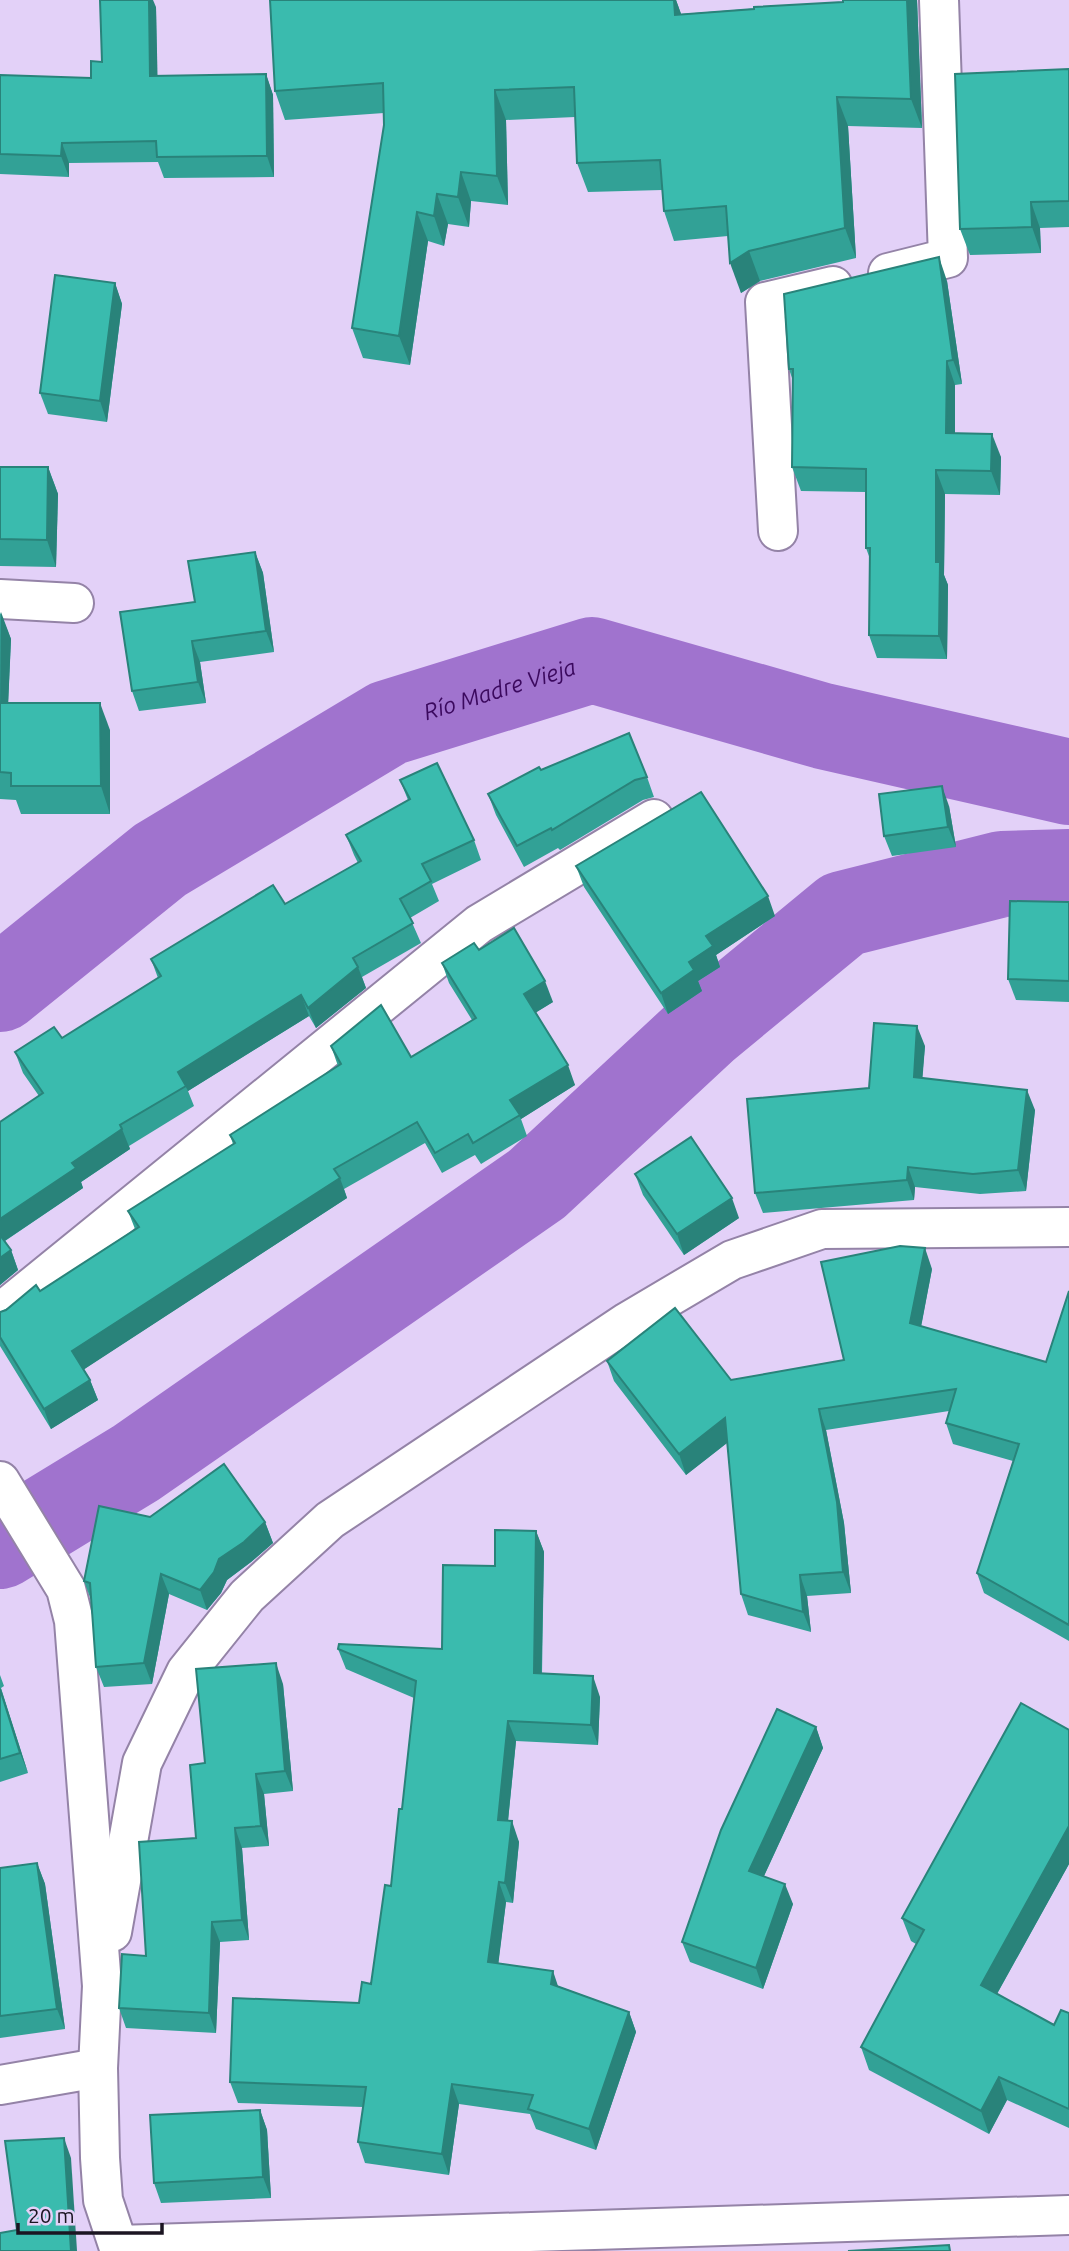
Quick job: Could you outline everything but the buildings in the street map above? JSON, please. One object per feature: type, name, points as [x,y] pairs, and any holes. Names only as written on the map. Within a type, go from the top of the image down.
[{"type":"street","points":[[778,531],[765,302],[948,258],[939,0]]},
{"type":"street","points":[[0,599],[74,603]]},
{"type":"street","points":[[0,1313],[479,924],[654,818]]},
{"type":"street","points":[[1069,1227],[822,1229],[732,1260],[626,1322],[330,1520],[247,1596],[186,1672],[142,1763],[102,1986],[97,2068],[103,2200],[118,2245],[1069,2215]]},
{"type":"street","points":[[6,1491],[66,1589],[74,1622],[102,1986]]},
{"type":"street","points":[[0,2085],[97,2068]]},
{"type":"waterway","name":"Río Madre Vieja","points":[[0,989],[160,860],[388,723],[592,660],[823,726],[1069,782]]},
{"type":"waterway","points":[[0,1546],[136,1463],[537,1184],[706,1027],[843,914],[1002,874],[1069,872]]}]
